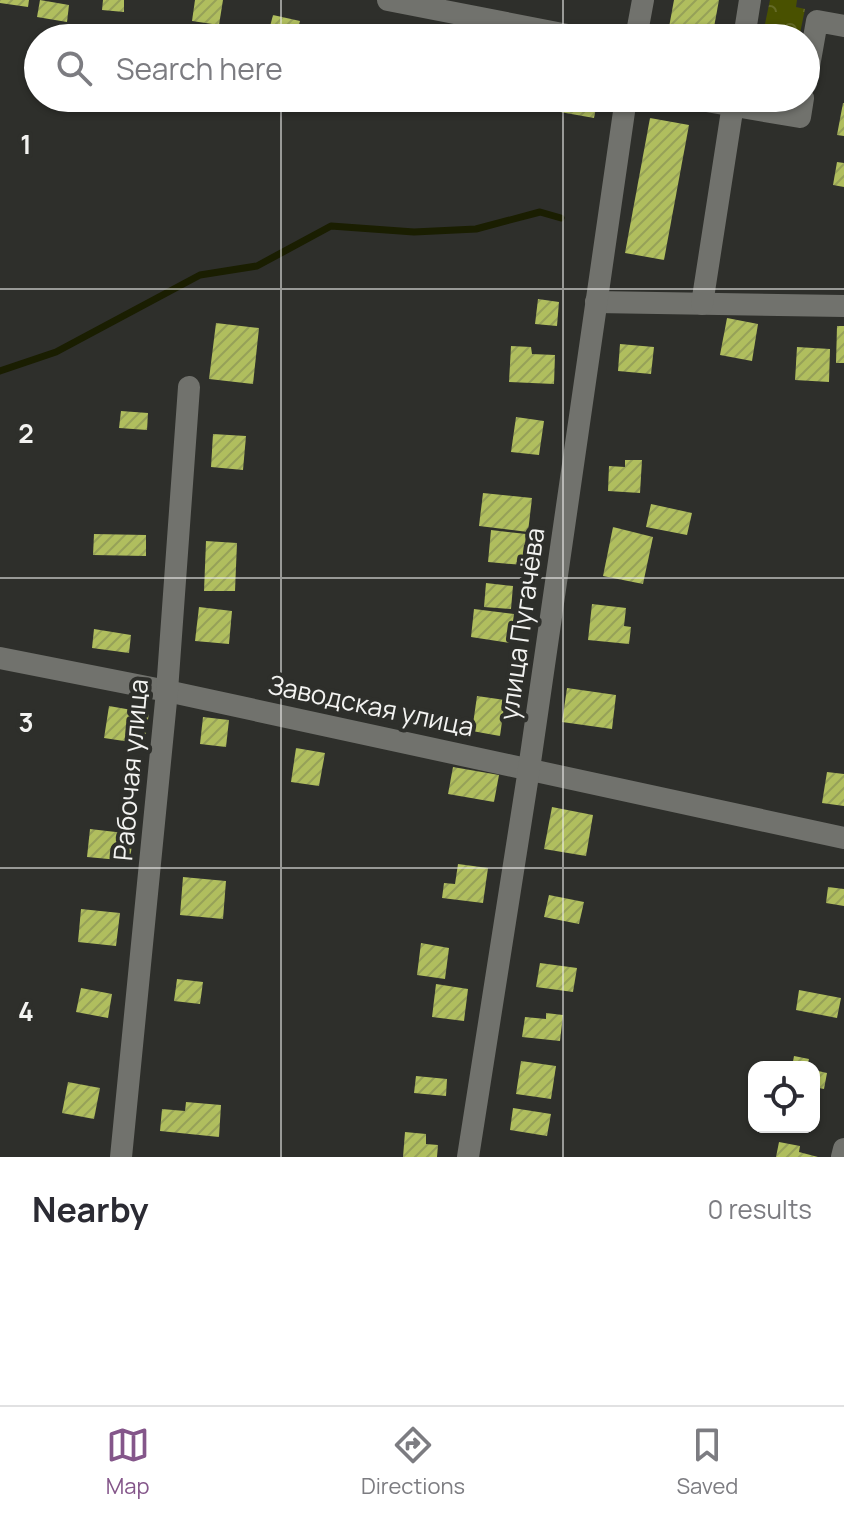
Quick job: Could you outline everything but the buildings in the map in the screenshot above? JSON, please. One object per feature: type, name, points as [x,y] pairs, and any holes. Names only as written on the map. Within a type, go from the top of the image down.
[{"type":"street","points":[[388,0],[511,24]]},
{"type":"street","points":[[639,24],[643,0]]},
{"type":"street","points":[[746,24],[750,0]]},
{"type":"street","points":[[816,24],[817,21],[844,26]]},
{"type":"street","name":"улица Пугачёва","points":[[468,1157],[529,769],[624,112]]},
{"type":"street","points":[[702,304],[732,112]]},
{"type":"street","points":[[778,112],[800,117],[801,112]]},
{"type":"street","points":[[596,302],[844,306]]},
{"type":"street","name":"Рабочая улица","points":[[121,1157],[167,691],[189,387]]},
{"type":"street","name":"Заводская улица","points":[[0,658],[167,691],[844,838]]},
{"type":"street","points":[[842,1157],[844,1149]]},
{"type":"green space","points":[[770,0],[797,0],[796,7],[805,9],[802,24],[765,24]]},
{"type":"waterway","points":[[0,371],[56,352],[200,275],[257,266],[331,226],[414,232],[476,229],[540,212],[561,218]]}]
